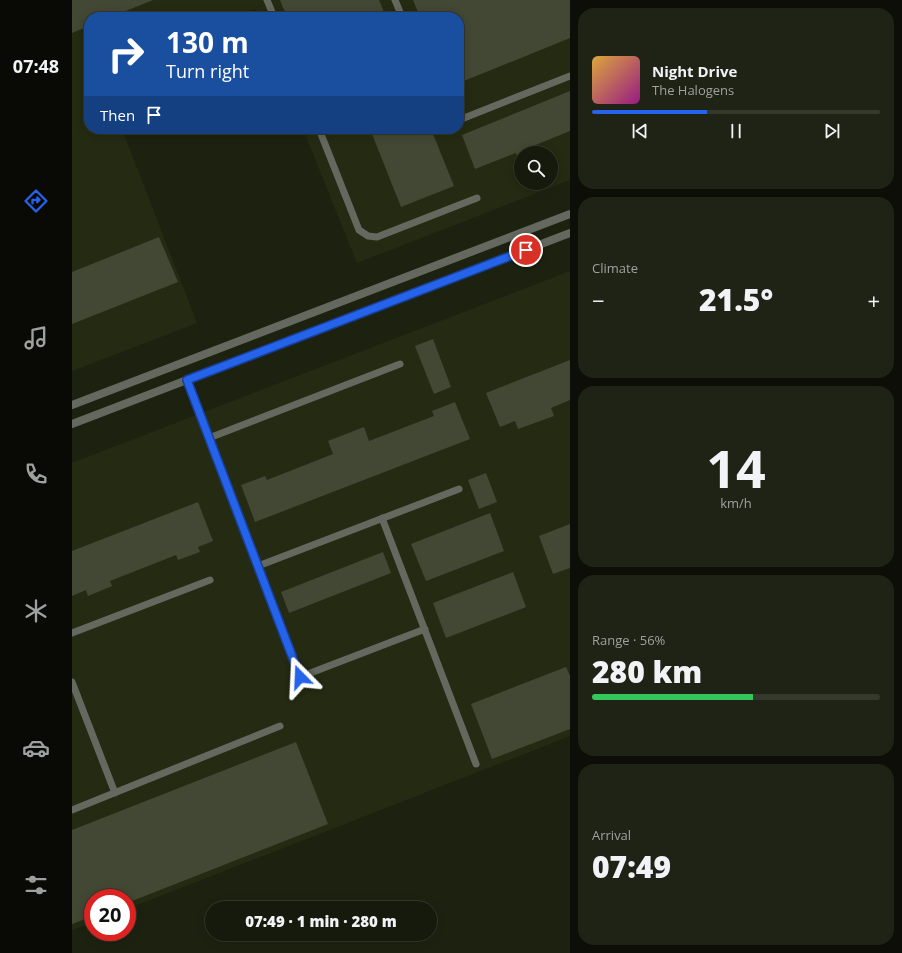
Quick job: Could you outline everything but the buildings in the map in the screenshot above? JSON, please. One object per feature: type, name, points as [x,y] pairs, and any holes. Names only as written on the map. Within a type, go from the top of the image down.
[{"type":"street","points":[[72,406],[570,214]]},
{"type":"street","points":[[72,424],[570,233]]},
{"type":"lane","points":[[267,0],[272,12]]},
{"type":"lane","points":[[395,0],[400,12]]},
{"type":"lane","points":[[464,118],[570,76]]},
{"type":"lane","points":[[321,134],[359,230],[368,236],[377,237],[477,198]]},
{"type":"lane","points":[[209,438],[400,364]]},
{"type":"lane","points":[[187,380],[300,677],[425,629]]},
{"type":"lane","points":[[258,566],[459,489]]},
{"type":"lane","points":[[382,518],[476,764]]},
{"type":"lane","points":[[72,633],[210,580]]},
{"type":"lane","points":[[72,682],[115,793]]},
{"type":"lane","points":[[72,810],[280,726]]},
{"type":"shaded area","points":[[72,0],[570,0],[570,180],[558,185],[558,146],[514,146],[514,190],[544,190],[357,263],[305,134],[464,134],[464,12],[256,12],[255,9],[247,12],[84,12],[84,134],[124,134],[197,323],[72,371]]},
{"type":"shaded area","points":[[570,271],[570,736],[136,905],[136,889],[84,889],[84,925],[72,930],[72,463]]},
{"type":"route","points":[[300,677],[187,380],[526,250]]}]
